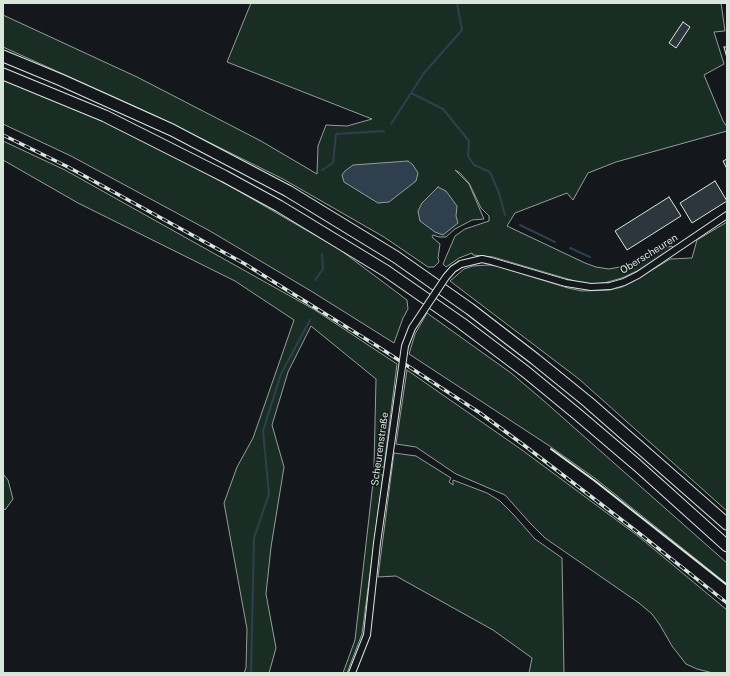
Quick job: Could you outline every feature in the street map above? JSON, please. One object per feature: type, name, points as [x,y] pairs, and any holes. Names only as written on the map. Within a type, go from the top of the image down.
[{"type":"highway","points":[[3,56],[112,102],[179,133],[288,191],[396,257],[470,309],[536,359],[588,402],[727,524]]},
{"type":"highway","points":[[3,74],[105,116],[224,176],[279,206],[386,271],[461,323],[526,372],[636,465],[727,546]]},
{"type":"street","name":"Oberscheuren","points":[[482,259],[566,284],[591,287],[610,286],[624,282],[638,275],[727,215]]},
{"type":"street","name":"Scheurenstraße","points":[[352,673],[367,635],[377,543],[405,346],[412,328],[453,269],[461,264],[482,259]]},
{"type":"green space","points":[[251,3],[721,3],[725,31],[714,32],[724,64],[704,75],[723,121],[727,127],[727,131],[616,162],[588,173],[573,200],[567,193],[515,213],[507,226],[585,263],[596,267],[609,269],[631,265],[672,246],[673,248],[639,270],[622,278],[604,283],[591,284],[578,282],[493,257],[473,255],[472,253],[459,258],[446,267],[443,264],[455,236],[465,229],[489,221],[489,216],[481,208],[469,183],[460,173],[455,170],[469,184],[484,219],[472,220],[455,229],[446,237],[433,235],[432,237],[440,244],[438,258],[439,262],[434,267],[428,267],[384,237],[283,179],[154,115],[3,47],[3,15],[137,77],[261,141],[317,174],[318,146],[326,125],[347,126],[372,119],[227,62]]},
{"type":"green space","points":[[3,80],[104,119],[235,189],[339,249],[407,300],[408,309],[394,343],[311,291],[210,231],[71,156],[3,124]]},
{"type":"green space","points":[[3,141],[65,170],[315,310],[397,364],[384,467],[374,467],[376,379],[311,326],[288,372],[272,425],[284,467],[271,547],[266,594],[276,648],[269,673],[244,673],[246,668],[247,629],[224,503],[237,467],[253,438],[294,320],[235,281],[78,203],[3,160]]},
{"type":"green space","points":[[727,222],[727,511],[579,379],[450,281],[464,269],[473,266],[488,265],[582,291],[610,290],[622,287],[634,281],[670,259],[692,258],[697,240]]},
{"type":"green space","points":[[427,313],[511,373],[727,563],[727,584],[596,479],[548,445],[409,354],[415,334]]},
{"type":"green space","points":[[407,370],[522,450],[638,536],[727,610],[727,673],[713,673],[697,669],[686,664],[672,646],[652,614],[639,603],[545,538],[505,495],[456,474],[416,447],[396,444]]},
{"type":"green space","points":[[394,453],[416,456],[451,478],[449,482],[453,485],[453,480],[487,493],[500,501],[535,539],[562,558],[564,673],[529,673],[532,658],[493,630],[396,576],[378,577]]},
{"type":"green space","points":[[3,474],[8,480],[13,499],[5,510],[3,508]]},
{"type":"green space","points":[[374,474],[383,475],[362,634],[347,673],[343,673],[355,640]]},
{"type":"water","points":[[408,161],[413,165],[418,173],[416,181],[389,202],[378,203],[344,182],[342,175],[353,165]]},
{"type":"water","points":[[438,187],[446,191],[457,206],[456,216],[458,223],[443,235],[435,232],[420,221],[418,211],[422,203]]},
{"type":"building","points":[[683,22],[690,27],[676,48],[669,43]]},
{"type":"building","points":[[724,47],[727,47],[727,58]]},
{"type":"building","points":[[727,159],[727,169],[723,161]]},
{"type":"building","points":[[715,181],[727,201],[692,223],[680,203]]},
{"type":"building","points":[[669,197],[681,216],[627,250],[615,231]]},
{"type":"waterway","points":[[391,124],[424,73],[462,30],[457,3]]},
{"type":"waterway","points":[[495,3],[501,3]]},
{"type":"waterway","points":[[411,93],[443,109],[469,141],[468,156],[474,165],[490,172],[499,193],[505,215]]},
{"type":"waterway","points":[[322,170],[333,163],[336,134],[384,131]]},
{"type":"waterway","points":[[520,225],[555,242]]},
{"type":"waterway","points":[[570,248],[590,257]]},
{"type":"waterway","points":[[315,280],[323,269],[322,254]]},
{"type":"waterway","points":[[251,673],[254,538],[269,494],[263,431],[281,374],[310,320]]},
{"type":"railway","points":[[3,135],[68,167],[245,264],[377,346],[480,413],[525,446],[727,603]]},
{"type":"wall","points":[[551,449],[595,481],[727,585]]}]
